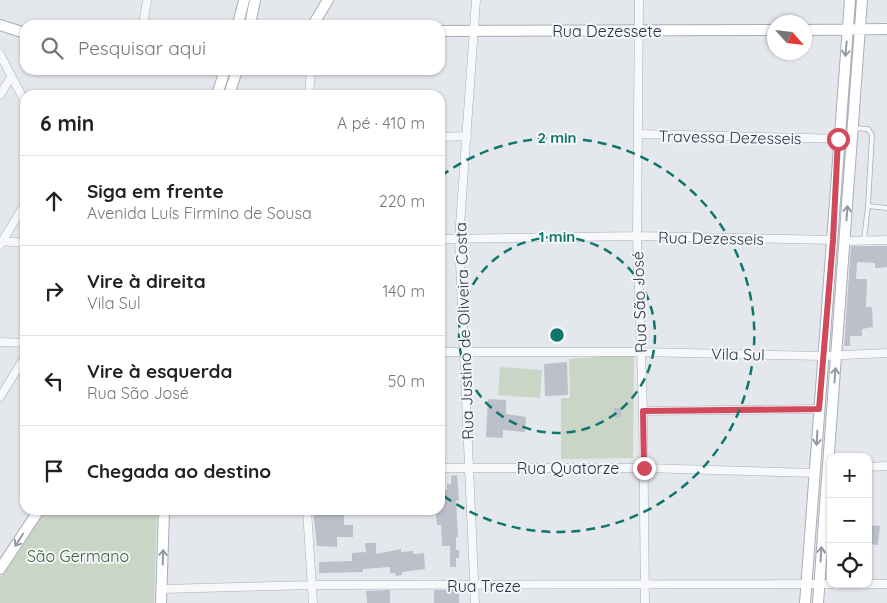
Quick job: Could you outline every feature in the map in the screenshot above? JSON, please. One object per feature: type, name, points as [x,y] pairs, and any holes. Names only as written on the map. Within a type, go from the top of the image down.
[{"type":"main road","points":[[239,20],[244,0]]},
{"type":"main road","points":[[251,20],[255,0]]},
{"type":"main road","points":[[316,20],[328,0]]},
{"type":"main road","points":[[805,603],[833,240],[838,139],[850,0]]},
{"type":"main road","points":[[830,453],[862,0]]},
{"type":"main road","points":[[0,25],[20,31]]},
{"type":"main road","points":[[812,30],[887,29]]},
{"type":"main road","name":"Rua Dezessete","points":[[445,31],[767,30]]},
{"type":"main road","points":[[219,90],[223,75]]},
{"type":"main road","points":[[231,90],[237,75]]},
{"type":"main road","points":[[818,603],[827,491]]},
{"type":"main road","points":[[0,569],[36,515]]},
{"type":"main road","points":[[161,603],[164,515]]},
{"type":"main road","points":[[810,537],[823,537]]},
{"type":"street","points":[[143,20],[147,0]]},
{"type":"street","name":"Rua Justino de Oliveira Costa","points":[[476,0],[459,239],[468,468],[476,603]]},
{"type":"street","name":"Rua São José","points":[[639,0],[638,236],[643,411],[645,603]]},
{"type":"street","points":[[0,54],[20,93]]},
{"type":"street","points":[[309,90],[311,75]]},
{"type":"street","points":[[0,95],[11,76]]},
{"type":"street","name":"Travessa Dezesseis","points":[[639,134],[852,140]]},
{"type":"street","points":[[445,137],[467,136]]},
{"type":"street","points":[[20,212],[1,242],[20,243]]},
{"type":"street","name":"Rua Dezesseis","points":[[445,239],[638,236],[833,240]]},
{"type":"street","points":[[845,241],[887,240]]},
{"type":"street","points":[[0,342],[20,343]]},
{"type":"street","name":"Vila Sul","points":[[445,352],[641,352],[823,356],[887,353]]},
{"type":"street","points":[[0,396],[20,365]]},
{"type":"street","points":[[643,411],[819,409]]},
{"type":"street","points":[[872,467],[887,466]]},
{"type":"street","name":"Rua Quatorze","points":[[445,468],[644,468],[815,474]]},
{"type":"street","points":[[307,515],[313,603]]},
{"type":"street","points":[[819,584],[827,584]]},
{"type":"street","name":"Rua Treze","points":[[162,589],[313,585],[819,584]]},
{"type":"street","points":[[872,584],[887,584]]},
{"type":"lane","points":[[852,128],[868,129],[872,135],[864,240]]},
{"type":"lane","points":[[868,206],[887,208]]},
{"type":"green space","points":[[634,354],[633,458],[561,459],[561,398],[570,398],[569,359]]},
{"type":"green space","points":[[500,367],[542,370],[540,398],[498,395]]},
{"type":"green space","name":"São Germano","points":[[42,515],[157,515],[154,603],[0,603],[0,578]]},
{"type":"building","points":[[851,246],[887,246],[887,267],[875,268],[875,263],[857,262],[856,279],[867,279],[866,307],[872,307],[873,327],[862,329],[862,336],[850,336],[850,346],[844,346]]},
{"type":"building","points":[[567,362],[568,395],[545,396],[544,364]]},
{"type":"building","points":[[488,399],[506,400],[506,414],[526,417],[525,432],[503,430],[503,438],[486,437]]},
{"type":"building","points":[[614,408],[621,408],[621,417],[614,417]]},
{"type":"building","points":[[457,475],[459,500],[456,501],[458,537],[456,537],[456,550],[459,550],[459,558],[456,558],[456,567],[450,567],[450,546],[442,546],[441,525],[437,525],[436,515],[445,515],[445,490],[447,490],[447,484],[451,484],[451,476]]},
{"type":"building","points":[[314,515],[344,515],[344,525],[353,525],[353,537],[337,537],[337,547],[317,546]]},
{"type":"building","points":[[872,525],[880,526],[878,545],[872,544]]},
{"type":"building","points":[[365,543],[376,543],[376,554],[401,549],[401,552],[413,551],[413,554],[424,553],[425,569],[402,572],[402,575],[396,576],[395,573],[390,573],[390,567],[363,569],[363,572],[319,573],[319,562],[352,561],[352,553],[366,552]]},
{"type":"building","points":[[390,590],[390,603],[367,603],[366,591]]},
{"type":"building","points":[[434,590],[459,590],[459,603],[434,603]]},
{"type":"route","points":[[644,468],[643,411],[819,409],[833,240],[838,139]]}]
